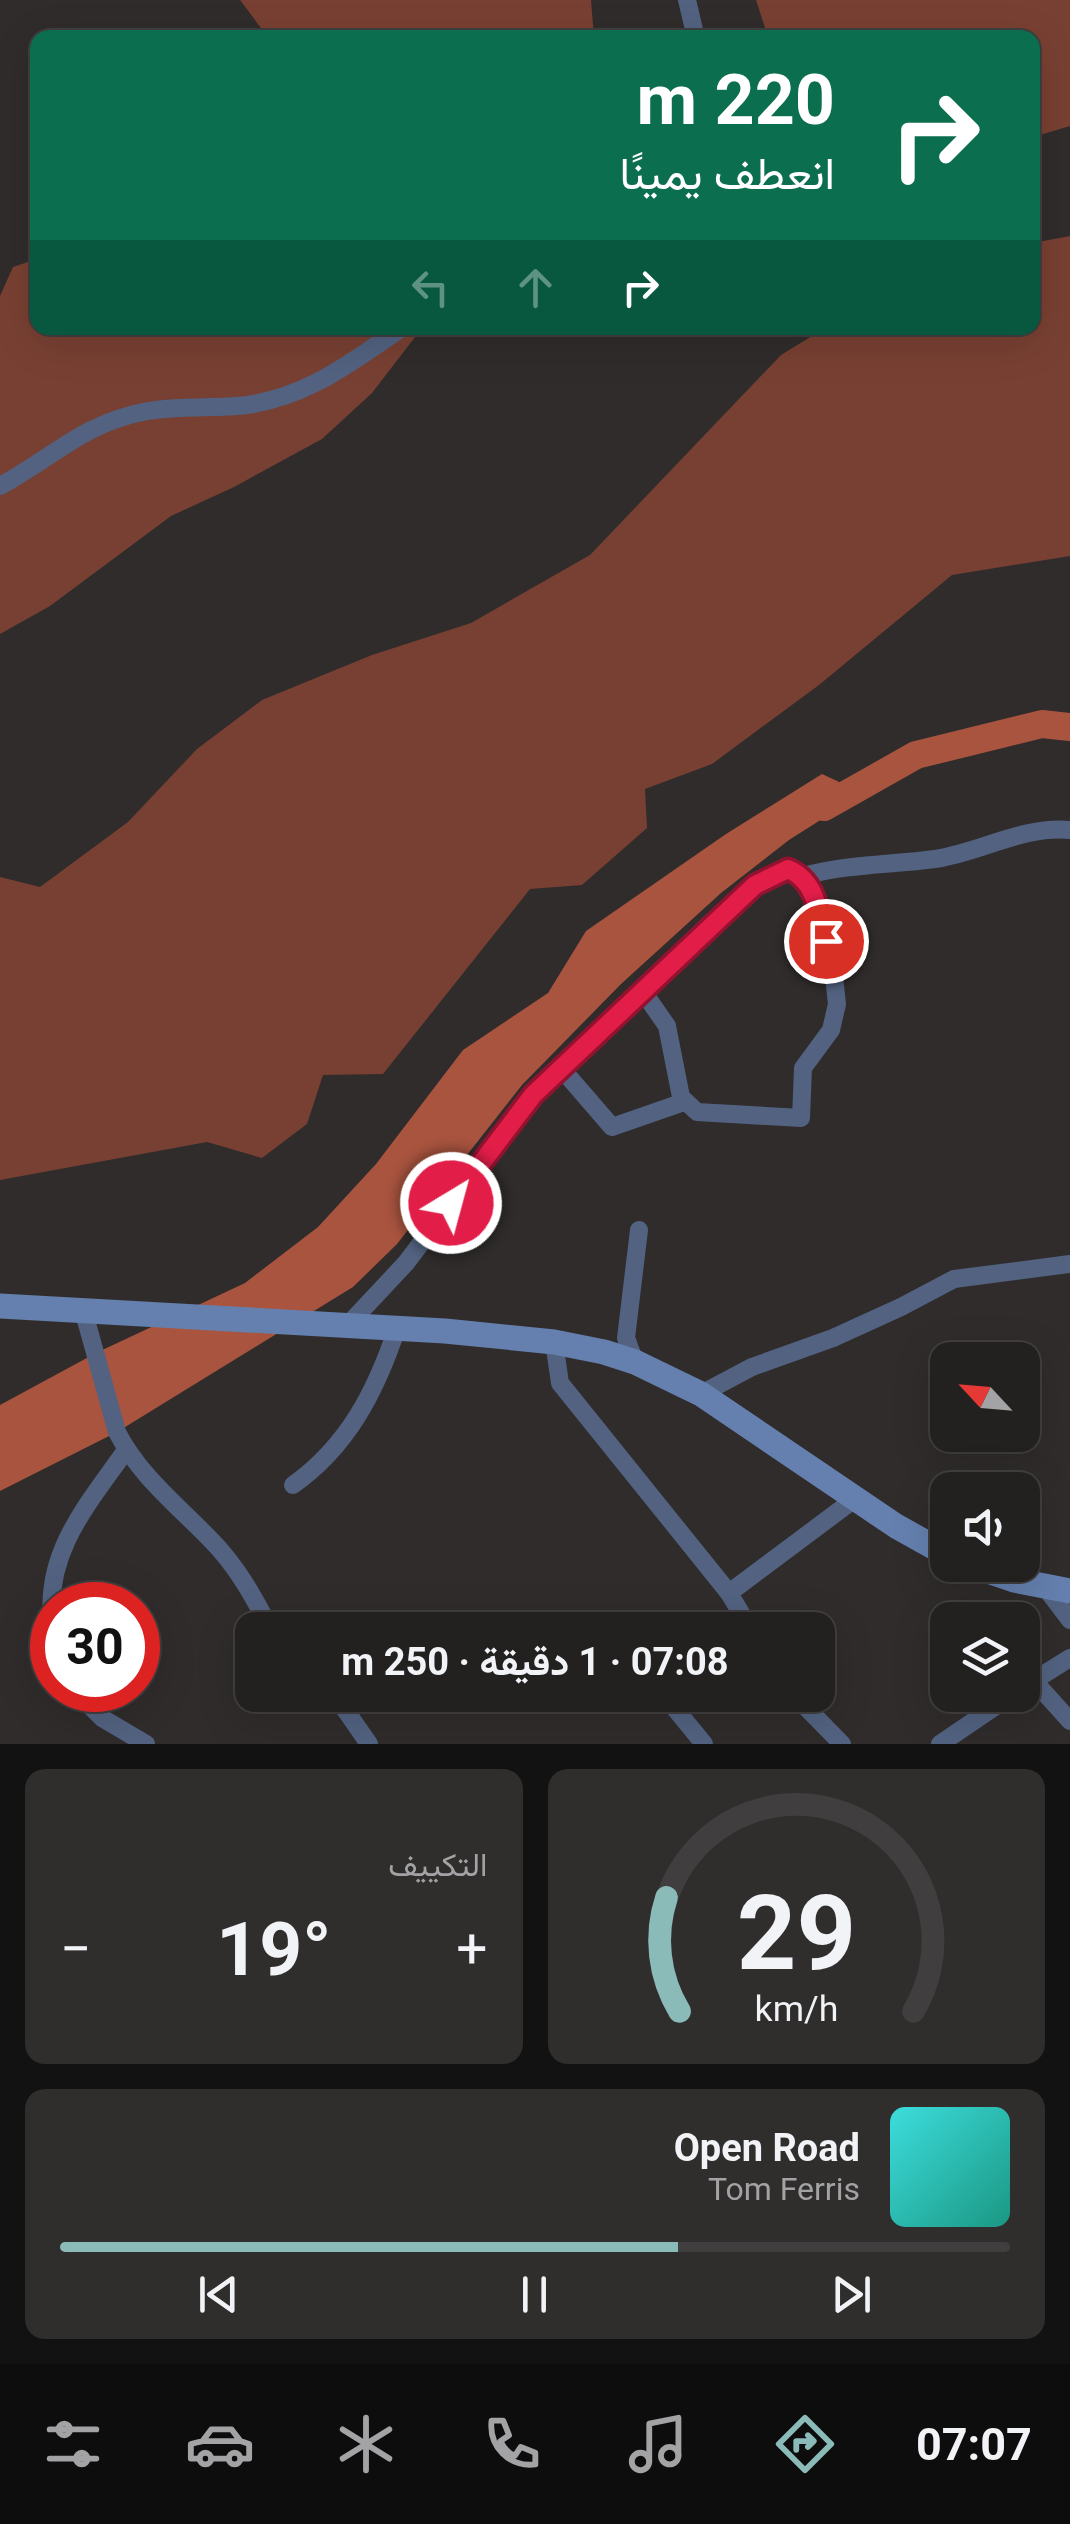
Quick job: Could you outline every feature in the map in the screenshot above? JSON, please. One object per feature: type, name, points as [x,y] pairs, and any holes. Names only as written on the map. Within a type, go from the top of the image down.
[{"type":"street","points":[[688,0],[694,30]]},
{"type":"street","points":[[0,486],[84,432],[148,411],[244,405],[308,389],[392,335]]},
{"type":"street","points":[[804,876],[834,868],[970,852],[1035,830],[1070,830]]},
{"type":"street","points":[[347,1326],[406,1263],[515,1115],[642,990],[755,885],[788,869],[804,876],[811,888],[837,1004],[830,1030],[802,1068],[801,1118],[697,1112],[684,1102],[667,1026],[642,990]]},
{"type":"street","points":[[561,1068],[612,1127],[684,1102]]},
{"type":"street","points":[[635,1362],[626,1338],[639,1230]]},
{"type":"street","points":[[701,1394],[752,1368],[902,1308],[954,1279],[1070,1264]]},
{"type":"street","points":[[0,1306],[161,1318],[397,1328],[554,1342],[635,1362],[701,1394],[930,1544]]},
{"type":"street","points":[[84,1313],[117,1432],[126,1450],[169,1502],[234,1566],[261,1612]]},
{"type":"street","points":[[292,1485],[322,1464],[340,1444],[384,1367],[397,1328]]},
{"type":"street","points":[[554,1342],[560,1384],[740,1612]]},
{"type":"street","points":[[54,1582],[65,1537],[126,1450]]},
{"type":"street","points":[[729,1594],[856,1498]]},
{"type":"street","points":[[1032,1582],[1058,1589],[1070,1620]]},
{"type":"street","points":[[1040,1677],[1070,1658]]},
{"type":"street","points":[[1040,1696],[1070,1722]]},
{"type":"street","points":[[96,1712],[146,1744]]},
{"type":"street","points":[[347,1712],[369,1744]]},
{"type":"street","points":[[678,1712],[704,1744]]},
{"type":"street","points":[[811,1712],[842,1744]]},
{"type":"street","points":[[940,1744],[987,1712]]},
{"type":"shaded area","points":[[240,0],[591,0],[593,30],[262,30]]},
{"type":"shaded area","points":[[756,0],[1070,0],[1070,126],[1040,135],[1040,30],[766,30]]},
{"type":"shaded area","points":[[1070,236],[1070,556],[952,575],[819,685],[712,764],[645,789],[647,828],[582,885],[530,889],[383,1074],[323,1075],[307,1124],[262,1158],[207,1142],[0,1180],[0,877],[40,887],[128,822],[197,749],[262,700],[372,655],[471,623],[590,555],[781,355],[814,335],[1040,335],[1040,242]]},
{"type":"shaded area","points":[[30,261],[30,335],[417,335],[372,393],[322,439],[171,516],[50,606],[0,634],[0,296],[13,267]]},
{"type":"shaded area","points":[[822,774],[863,793],[789,840],[721,893],[621,984],[522,1085],[397,1244],[353,1287],[117,1432],[0,1491],[0,1405],[96,1353],[245,1283],[318,1227],[376,1164],[463,1050],[548,993],[586,931],[726,834]]},
{"type":"waterway","points":[[824,807],[916,755],[1042,724],[1070,727]]},
{"type":"route","points":[[451,1203],[533,1095],[755,885],[774,872],[788,869],[804,876],[826,941]]}]
